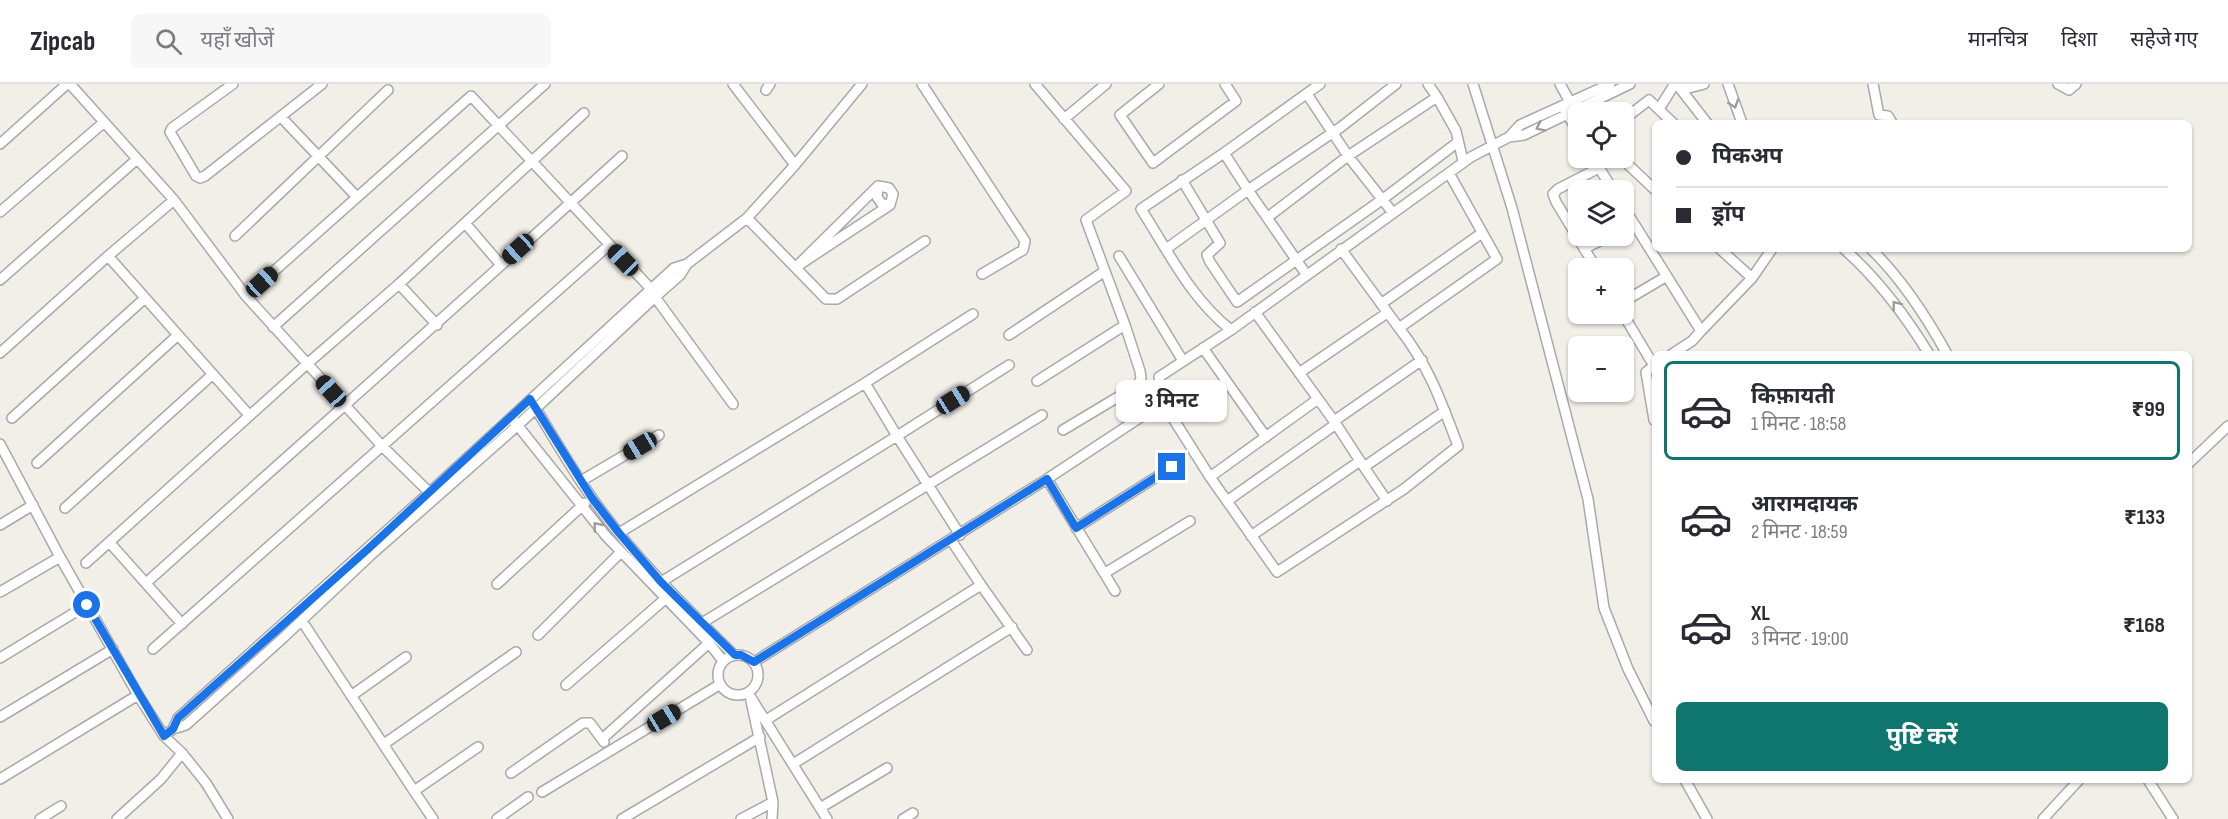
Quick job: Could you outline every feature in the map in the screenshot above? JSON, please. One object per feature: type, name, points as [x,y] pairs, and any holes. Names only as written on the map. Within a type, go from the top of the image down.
[{"type":"street","points":[[0,144],[68,84],[174,200],[246,296],[273,327],[382,446],[433,495]]},
{"type":"street","points":[[233,84],[172,128],[170,132],[196,176],[200,178],[322,84]]},
{"type":"street","points":[[273,327],[545,84]]},
{"type":"street","points":[[733,84],[795,165]]},
{"type":"street","points":[[164,736],[173,729],[186,725],[302,621],[511,417],[532,403],[653,293],[674,268],[687,264],[747,218],[795,165],[862,84]]},
{"type":"street","points":[[922,84],[1025,241],[1023,249],[982,274]]},
{"type":"street","points":[[1035,84],[1126,191],[1086,220],[1125,325],[1141,378],[1138,385],[1063,430]]},
{"type":"street","points":[[1064,119],[1106,84]]},
{"type":"street","points":[[1159,84],[1120,116],[1153,163],[1236,101],[1225,84]]},
{"type":"street","points":[[1231,330],[1217,319],[1197,297],[1141,209],[1320,84]]},
{"type":"street","points":[[1166,249],[1333,132],[1396,84]]},
{"type":"street","points":[[1428,84],[1456,131],[1463,161]]},
{"type":"street","points":[[1473,84],[1512,208],[1588,499],[1604,608],[1628,669],[1652,717]]},
{"type":"street","points":[[1560,84],[1568,111]]},
{"type":"street","points":[[1341,249],[1422,360],[1458,446],[1387,501],[1277,572],[1210,477],[1162,400],[1159,377],[1231,330],[1306,274],[1341,249],[1393,213],[1449,173],[1463,161],[1509,137],[1524,135],[1566,107],[1610,84]]},
{"type":"street","points":[[1566,107],[1630,84]]},
{"type":"street","points":[[1675,85],[1689,88],[1704,84]]},
{"type":"street","points":[[1728,84],[1741,120]]},
{"type":"street","points":[[1873,84],[1875,119],[1888,116],[1890,120]]},
{"type":"street","points":[[2058,84],[2069,90],[2076,84]]},
{"type":"street","points":[[1659,109],[1675,85]]},
{"type":"street","points":[[1675,85],[1704,120]]},
{"type":"street","points":[[235,236],[388,90]]},
{"type":"street","points":[[1307,94],[1348,156],[1393,213]]},
{"type":"street","points":[[246,296],[471,96],[653,293],[733,404]]},
{"type":"street","points":[[1268,217],[1348,156],[1437,98]]},
{"type":"street","points":[[1634,112],[1649,100],[1670,120]]},
{"type":"street","points":[[86,563],[249,415],[399,284],[584,113]]},
{"type":"street","points":[[281,117],[356,196]]},
{"type":"street","points":[[0,212],[103,123]]},
{"type":"street","points":[[1237,302],[1383,199],[1458,142]]},
{"type":"street","points":[[1224,153],[1306,274]]},
{"type":"street","points":[[146,584],[344,405],[437,325],[622,156]]},
{"type":"street","points":[[0,280],[136,160]]},
{"type":"street","points":[[1590,258],[1553,194],[1557,189],[1599,168],[1607,180]]},
{"type":"street","points":[[1632,168],[1652,187]]},
{"type":"street","points":[[1399,328],[1497,259],[1449,173]]},
{"type":"street","points":[[1182,180],[1220,243],[1207,255],[1210,262],[1237,302],[1253,313],[1299,373],[1387,501]]},
{"type":"street","points":[[878,186],[877,196],[882,204],[890,206],[796,267],[878,186]]},
{"type":"street","points":[[0,353],[174,200]]},
{"type":"street","points":[[747,218],[826,299],[837,300],[925,241]]},
{"type":"street","points":[[465,223],[501,265]]},
{"type":"street","points":[[1634,224],[1701,331]]},
{"type":"street","points":[[1299,373],[1482,233]]},
{"type":"street","points":[[153,649],[609,245]]},
{"type":"street","points":[[1584,249],[1590,246]]},
{"type":"street","points":[[1723,252],[1752,278]]},
{"type":"street","points":[[1677,351],[1692,341],[1752,278],[1770,252]]},
{"type":"street","points":[[1847,252],[1885,291],[1910,322],[1927,351]]},
{"type":"street","points":[[1874,252],[1907,290],[1945,351]]},
{"type":"street","points":[[108,256],[249,415]]},
{"type":"street","points":[[1119,256],[1183,361]]},
{"type":"street","points":[[1009,335],[1105,271]]},
{"type":"street","points":[[1634,296],[1667,276]]},
{"type":"street","points":[[399,284],[437,325]]},
{"type":"street","points":[[12,418],[144,298]]},
{"type":"street","points":[[619,533],[865,383],[973,314]]},
{"type":"street","points":[[1629,324],[1652,363]]},
{"type":"street","points":[[1037,381],[1125,325]]},
{"type":"street","points":[[37,463],[178,335]]},
{"type":"street","points":[[1203,348],[1266,437]]},
{"type":"street","points":[[1227,501],[1422,360]]},
{"type":"street","points":[[661,582],[1009,365]]},
{"type":"street","points":[[1652,368],[1646,372],[1652,408]]},
{"type":"street","points":[[65,508],[213,374]]},
{"type":"street","points":[[865,383],[960,535]]},
{"type":"street","points":[[1210,477],[1318,399]]},
{"type":"street","points":[[173,729],[178,718],[433,495],[517,426],[532,403]]},
{"type":"street","points":[[532,403],[592,498],[619,533],[661,582],[735,655]]},
{"type":"street","points":[[754,662],[960,535],[1150,411]]},
{"type":"street","points":[[1251,536],[1445,411]]},
{"type":"street","points":[[702,623],[1042,415]]},
{"type":"street","points":[[511,417],[581,506],[621,552],[709,643],[723,661]]},
{"type":"street","points":[[2192,460],[2228,426]]},
{"type":"street","points":[[581,481],[659,435]]},
{"type":"street","points":[[0,444],[4,459],[33,505],[138,695],[164,736],[182,753],[206,783],[228,819]]},
{"type":"street","points":[[1076,528],[1172,467]]},
{"type":"street","points":[[1047,479],[1115,591]]},
{"type":"street","points":[[497,584],[592,498]]},
{"type":"street","points":[[0,525],[33,505]]},
{"type":"street","points":[[1105,573],[1190,521]]},
{"type":"street","points":[[951,540],[1027,650]]},
{"type":"street","points":[[110,543],[182,624]]},
{"type":"street","points":[[538,635],[621,552]]},
{"type":"street","points":[[0,592],[60,557]]},
{"type":"street","points":[[766,720],[981,585]]},
{"type":"street","points":[[566,686],[665,599]]},
{"type":"street","points":[[0,658],[87,605]]},
{"type":"street","points":[[302,621],[433,819]]},
{"type":"street","points":[[793,764],[1012,627]]},
{"type":"street","points":[[602,739],[709,643]]},
{"type":"street","points":[[0,717],[113,649]]},
{"type":"street","points":[[384,744],[516,652]]},
{"type":"street","points":[[735,655],[741,655],[754,662],[758,668],[759,678],[756,686],[748,693],[740,696],[726,691],[719,685],[718,674],[723,661],[735,655]]},
{"type":"street","points":[[351,696],[406,657]]},
{"type":"street","points":[[542,792],[719,685]]},
{"type":"street","points":[[748,693],[827,819]]},
{"type":"street","points":[[748,693],[760,737],[773,802],[772,819]]},
{"type":"street","points":[[0,779],[138,695]]},
{"type":"street","points":[[511,772],[583,723],[590,723],[609,751]]},
{"type":"street","points":[[622,819],[760,737]]},
{"type":"street","points":[[414,791],[478,747]]},
{"type":"street","points":[[117,819],[161,779],[182,753]]},
{"type":"street","points":[[820,808],[887,768]]},
{"type":"street","points":[[1687,783],[1707,819]]},
{"type":"street","points":[[2043,819],[2076,783]]},
{"type":"street","points":[[2150,783],[2173,819]]},
{"type":"street","points":[[497,819],[528,798]]},
{"type":"street","points":[[741,819],[773,802]]},
{"type":"street","points":[[40,819],[61,806]]},
{"type":"street","points":[[903,819],[913,813]]},
{"type":"route","points":[[87,605],[164,736],[173,729],[178,718],[324,589],[530,399],[592,498],[653,573],[735,655],[741,655],[754,662],[1047,479],[1076,528],[1172,467]]}]
